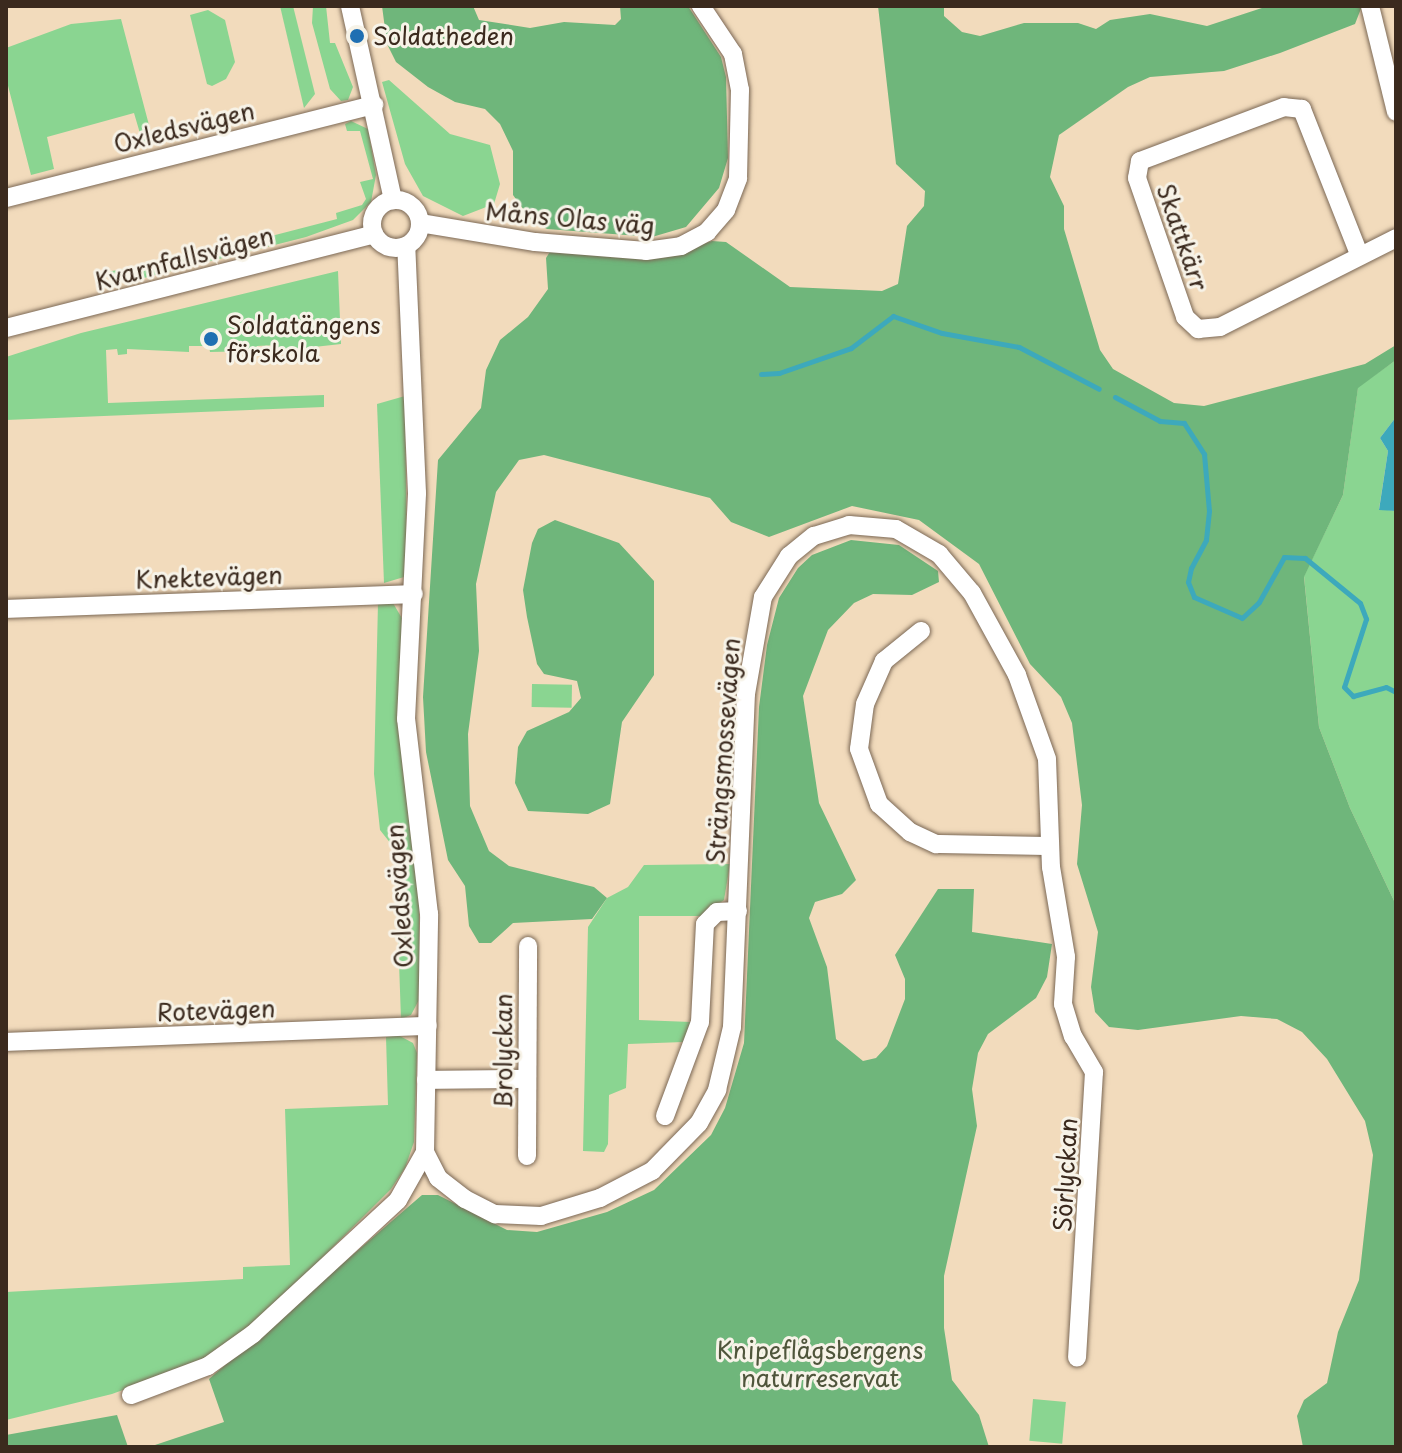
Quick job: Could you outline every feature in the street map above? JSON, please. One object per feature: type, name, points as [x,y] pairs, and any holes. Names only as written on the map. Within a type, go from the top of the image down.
[{"type":"street","points":[[350,6],[393,200]]},
{"type":"street","name":"Måns Olas väg","points":[[420,223],[535,242],[646,251],[681,246],[707,232],[726,210],[738,178],[740,90],[733,54],[701,6]]},
{"type":"street","points":[[1370,6],[1396,112]]},
{"type":"street","name":"Oxledsvägen","points":[[6,198],[374,105]]},
{"type":"street","name":"Skattkärr","points":[[1359,254],[1302,109],[1284,107],[1140,161],[1137,178],[1185,317],[1198,329],[1220,327],[1359,254],[1396,238]]},
{"type":"street","points":[[393,200],[412,206],[420,223],[417,237],[406,246],[390,248],[374,234],[375,212],[393,200]]},
{"type":"street","name":"Kvarnfallsvägen","points":[[6,328],[374,234]]},
{"type":"street","name":"Oxledsvägen","points":[[131,1395],[208,1366],[253,1334],[398,1200],[425,1152],[429,914],[406,719],[414,594],[415,364],[406,246]]},
{"type":"street","name":"Strängsmossevägen","points":[[425,1152],[451,1189],[512,1217],[568,1210],[652,1171],[699,1123],[721,1080],[732,1027],[746,694],[757,617],[770,582],[789,556],[814,536],[840,527],[882,525],[913,537],[939,554],[972,593],[1017,675],[1043,746],[1052,789],[1050,846],[1064,939],[1063,1004]]},
{"type":"street","name":"Knektevägen","points":[[6,609],[414,594]]},
{"type":"street","points":[[921,631],[884,661],[867,696],[859,749],[879,804],[910,832],[936,844],[1050,846]]},
{"type":"street","points":[[665,1116],[700,1022],[705,924],[717,912],[738,911]]},
{"type":"street","name":"Brolyckan","points":[[527,1156],[528,946]]},
{"type":"street","name":"Sörlyckan","points":[[1063,1004],[1073,1036],[1094,1072],[1077,1357]]},
{"type":"street","name":"Rotevägen","points":[[6,1042],[428,1026]]},
{"type":"street","points":[[426,1080],[527,1079]]},
{"type":"green space","points":[[280,6],[293,6],[315,94],[304,108]]},
{"type":"green space","points":[[313,6],[326,6],[330,43],[335,43],[353,87],[348,100],[341,101],[330,89],[312,23]]},
{"type":"green space","points":[[382,6],[473,6],[479,20],[530,28],[564,22],[615,25],[621,19],[620,6],[688,6],[721,57],[726,77],[728,158],[719,188],[686,227],[652,237],[547,229],[532,221],[513,195],[513,151],[500,124],[485,109],[455,102],[428,87],[396,62],[387,44]]},
{"type":"green space","points":[[878,6],[944,6],[944,16],[962,32],[980,36],[1024,23],[1078,23],[1096,29],[1110,20],[1150,14],[1207,26],[1268,6],[1362,6],[1355,24],[1280,53],[1224,71],[1150,77],[1128,87],[1059,135],[1050,177],[1064,206],[1064,229],[1100,350],[1113,369],[1174,403],[1204,406],[1365,364],[1396,345],[1396,360],[1358,388],[1343,495],[1304,577],[1319,727],[1350,808],[1396,905],[1396,1447],[1303,1447],[1297,1416],[1304,1400],[1327,1383],[1338,1332],[1359,1280],[1373,1155],[1365,1121],[1327,1059],[1302,1032],[1277,1019],[1241,1016],[1138,1030],[1109,1027],[1095,1012],[1091,987],[1098,932],[1077,864],[1082,805],[1072,723],[1061,697],[1030,664],[979,564],[919,520],[852,506],[769,537],[731,522],[710,498],[544,455],[519,460],[496,492],[476,584],[479,651],[468,734],[470,806],[489,851],[509,866],[594,887],[607,898],[592,919],[513,923],[491,943],[479,943],[469,926],[465,886],[448,860],[426,752],[423,697],[438,460],[481,408],[486,370],[500,340],[528,317],[548,289],[546,258],[551,250],[661,258],[712,241],[726,242],[790,287],[882,291],[898,284],[907,226],[924,206],[925,191],[896,164]]},
{"type":"green space","points":[[208,10],[225,20],[235,62],[226,79],[212,86],[207,84],[190,15]]},
{"type":"green space","points":[[121,19],[154,144],[144,147],[134,113],[47,137],[54,169],[31,175],[6,78],[6,48],[71,24]]},
{"type":"green space","points":[[389,80],[450,134],[490,145],[500,184],[494,204],[463,216],[423,196],[405,164],[382,82]]},
{"type":"green space","points":[[351,121],[368,129],[376,175],[371,202],[353,220],[306,237],[128,282],[104,272],[164,264],[337,219],[336,213],[362,205],[366,199],[360,182],[373,179],[360,131],[347,131],[345,124]]},
{"type":"green space","name":"Soldatängens förskola","points":[[338,271],[341,344],[278,351],[278,345],[257,346],[257,351],[210,352],[209,346],[189,346],[189,352],[127,349],[127,354],[118,355],[117,349],[106,350],[108,403],[324,395],[324,407],[6,420],[6,357],[81,333]]},
{"type":"green space","points":[[1396,360],[1396,417],[1380,438],[1388,451],[1379,509],[1396,511],[1396,905],[1350,808],[1319,727],[1304,576],[1343,495],[1358,387]]},
{"type":"green space","points":[[405,396],[407,569],[404,577],[384,583],[377,404]]},
{"type":"green space","points":[[555,520],[619,543],[654,581],[654,675],[622,722],[610,804],[588,814],[528,811],[515,783],[518,747],[527,731],[569,712],[581,698],[577,681],[544,674],[537,664],[523,590],[532,543],[538,529]]},
{"type":"green space","name":"Knipeflågsbergens naturreservat","points":[[851,540],[899,545],[938,571],[939,582],[912,595],[873,594],[854,603],[828,630],[803,696],[819,803],[856,880],[842,894],[815,902],[809,918],[827,967],[836,1039],[863,1061],[876,1058],[887,1046],[905,999],[905,979],[895,955],[938,889],[974,889],[972,932],[1052,944],[1047,977],[1036,998],[988,1034],[978,1053],[972,1089],[977,1126],[944,1276],[944,1328],[952,1380],[979,1415],[989,1447],[149,1447],[224,1422],[209,1379],[422,1195],[438,1195],[507,1230],[537,1232],[607,1212],[654,1190],[711,1135],[725,1108],[744,1043],[759,707],[767,645],[779,598],[798,568],[812,555]]},
{"type":"green space","points":[[378,603],[393,603],[403,620],[402,762],[419,899],[420,998],[411,1015],[401,1019],[395,849],[380,830],[374,774]]},
{"type":"green space","points":[[532,684],[572,685],[572,708],[532,707]]},
{"type":"green space","points":[[730,864],[724,900],[701,916],[639,916],[639,1020],[691,1022],[684,1042],[628,1044],[626,1088],[609,1095],[608,1144],[604,1152],[583,1151],[588,927],[607,898],[628,887],[644,865]]},
{"type":"green space","points":[[398,1035],[413,1043],[417,1053],[414,1142],[405,1168],[391,1189],[290,1290],[220,1351],[188,1366],[112,1394],[6,1420],[6,1292],[243,1279],[243,1267],[290,1265],[285,1109],[388,1105],[386,1037]]},
{"type":"green space","points":[[1033,1399],[1066,1402],[1062,1444],[1029,1441]]},
{"type":"green space","points":[[117,1415],[128,1447],[6,1447],[6,1435]]},
{"type":"water","points":[[1396,417],[1396,511],[1379,510],[1388,451],[1380,438]]},
{"type":"waterway","points":[[761,374],[779,373],[851,348],[893,316],[942,333],[1019,347],[1099,389]]},
{"type":"waterway","points":[[1115,397],[1160,421],[1184,423],[1204,454],[1209,511],[1206,540],[1191,568],[1188,582],[1194,597],[1242,618],[1259,602],[1284,557],[1305,558],[1360,603],[1366,619],[1344,687],[1353,696],[1386,687],[1396,692]]},
{"type":"place","name":"Soldatheden","points":[[357,36]]},
{"type":"place","name":"Soldatängens förskola","points":[[211,339]]}]
